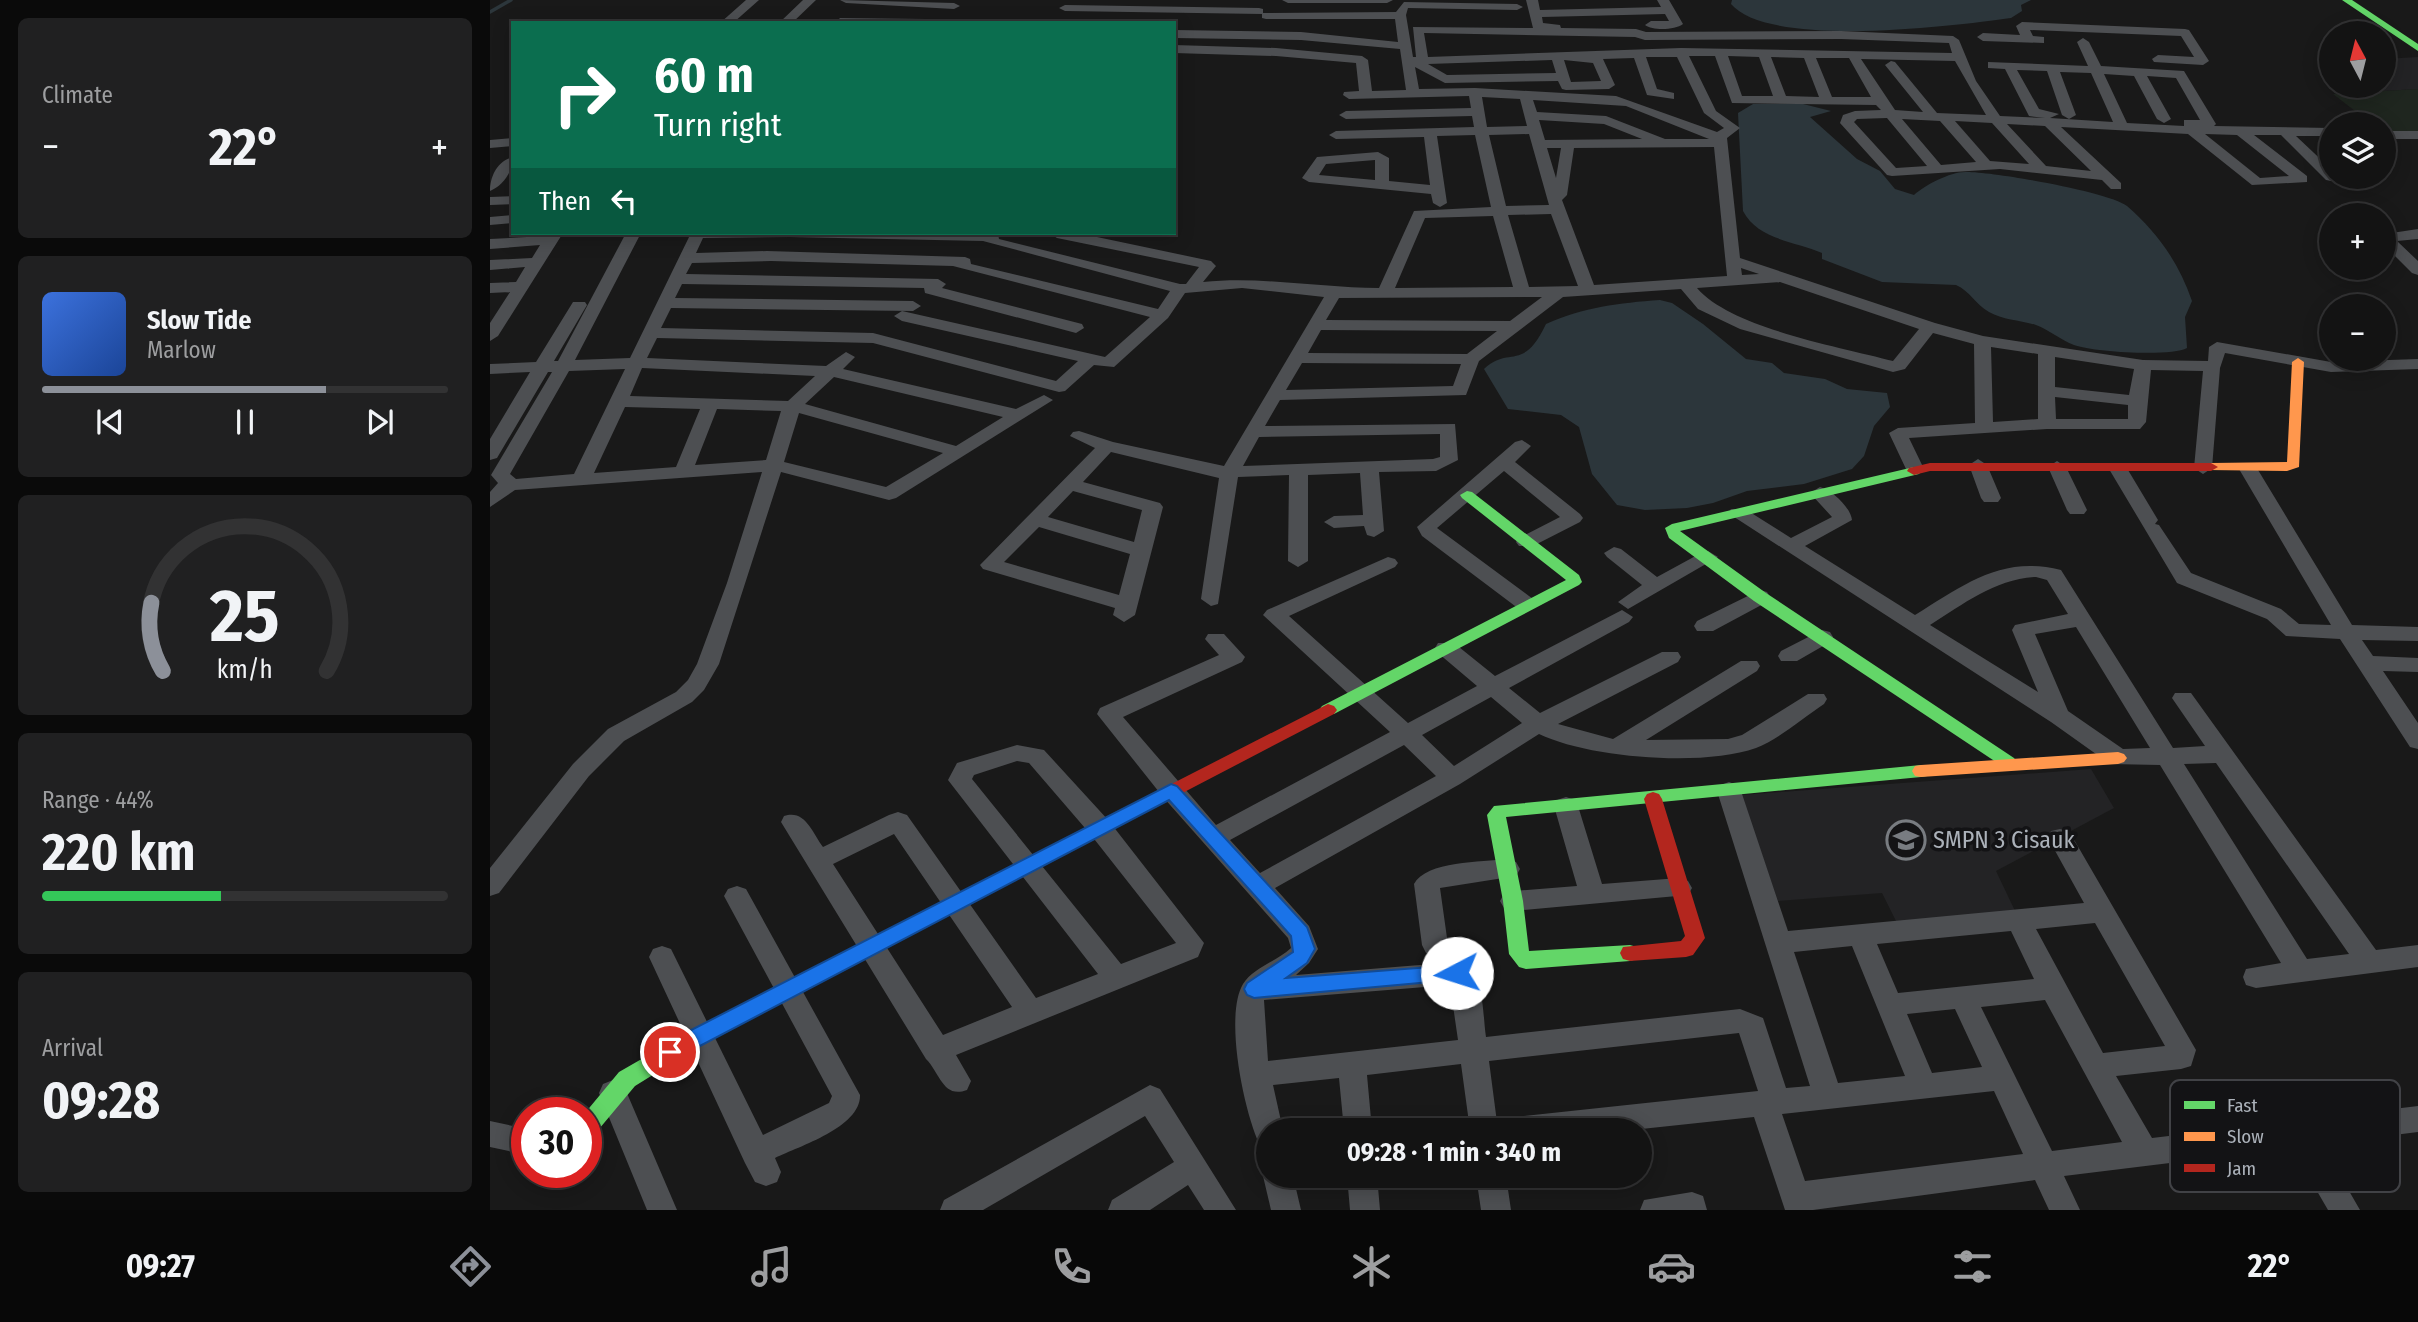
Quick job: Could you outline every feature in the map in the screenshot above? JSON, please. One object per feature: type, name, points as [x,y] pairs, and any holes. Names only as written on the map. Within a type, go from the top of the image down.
[{"type":"street","points":[[727,21],[753,0]]},
{"type":"street","points":[[779,21],[801,0]]},
{"type":"street","points":[[787,21],[810,0]]},
{"type":"street","points":[[846,0],[956,3],[949,21]]},
{"type":"street","points":[[840,21],[857,0]]},
{"type":"street","points":[[1288,0],[1387,0]]},
{"type":"street","points":[[1532,0],[1534,14],[1541,27],[1677,24],[1666,3]]},
{"type":"street","points":[[2346,0],[2418,48]]},
{"type":"street","points":[[877,21],[892,2]]},
{"type":"street","points":[[1666,3],[1681,24],[1699,36],[1713,52],[1735,99],[1880,101]]},
{"type":"street","points":[[908,21],[919,4]]},
{"type":"street","points":[[1066,4],[1154,5],[1259,17],[1400,17],[1520,23]]},
{"type":"street","points":[[1517,6],[1405,4],[1400,17],[1406,46],[1416,62],[1445,79],[1563,77]]},
{"type":"street","points":[[1429,19],[1430,4]]},
{"type":"street","points":[[1176,34],[1195,34],[1259,17]]},
{"type":"street","points":[[1176,24],[1259,17],[1286,36],[1406,46]]},
{"type":"street","points":[[1356,19],[1359,41]]},
{"type":"street","points":[[1989,51],[2203,61],[2185,33],[2022,26],[2028,39]]},
{"type":"street","points":[[1413,94],[1416,29],[1514,58],[1558,58],[1597,59],[1609,85],[1569,87],[1563,77],[1558,58],[1551,32]]},
{"type":"street","points":[[1416,62],[1506,31],[1699,36],[1952,34],[1961,62],[1992,119],[2040,167]]},
{"type":"street","points":[[1506,31],[1514,58]]},
{"type":"street","points":[[1595,33],[1604,55]]},
{"type":"street","points":[[1188,49],[1195,34]]},
{"type":"street","points":[[1641,35],[1652,92],[1669,96]]},
{"type":"street","points":[[1841,35],[1880,101],[1937,169]]},
{"type":"street","points":[[1276,52],[1286,36]]},
{"type":"street","points":[[1983,37],[2194,47]]},
{"type":"street","points":[[2083,42],[2120,122]]},
{"type":"street","points":[[1176,49],[1276,52],[1362,60],[1366,95]]},
{"type":"street","points":[[1416,62],[1681,52],[1853,53],[1961,62]]},
{"type":"street","points":[[1533,129],[1568,145],[1665,145],[1719,140],[1732,126],[1713,115],[1694,95],[1681,52]]},
{"type":"street","points":[[1763,52],[1780,100]]},
{"type":"street","points":[[1808,52],[1827,101]]},
{"type":"street","points":[[1853,53],[1891,65],[1961,62]]},
{"type":"street","points":[[1891,65],[1985,164]]},
{"type":"street","points":[[1992,65],[2180,74],[2208,124],[2164,119],[2120,122],[2047,121],[1890,114],[1854,115],[1850,116],[1847,123],[1892,172],[1985,164],[2040,167],[2103,176]]},
{"type":"street","points":[[1912,66],[1920,97]]},
{"type":"street","points":[[2009,66],[2034,113],[2191,130],[2319,132]]},
{"type":"street","points":[[2052,68],[2069,115]]},
{"type":"street","points":[[2138,72],[2164,119]]},
{"type":"street","points":[[1349,95],[1475,92],[1630,103],[1719,140]]},
{"type":"street","points":[[1475,92],[1479,131],[1497,211],[1522,292]]},
{"type":"street","points":[[1525,94],[1556,204],[1588,290]]},
{"type":"street","points":[[1346,115],[1477,111]]},
{"type":"street","points":[[2047,121],[2116,186]]},
{"type":"street","points":[[1336,135],[1625,125],[1665,145]]},
{"type":"street","points":[[2191,130],[2257,182],[2302,179],[2241,131]]},
{"type":"street","points":[[2284,131],[2319,165]]},
{"type":"street","points":[[1430,132],[1433,190],[1441,213]]},
{"type":"street","points":[[2396,135],[2418,135]]},
{"type":"street","points":[[1719,140],[1727,184],[1735,282]]},
{"type":"street","points":[[490,144],[511,142]]},
{"type":"street","points":[[1556,204],[1560,195],[1568,145]]},
{"type":"street","points":[[1382,184],[1382,157],[1378,156],[1322,160],[1310,178],[1433,190]]},
{"type":"street","points":[[490,161],[511,162]]},
{"type":"street","points":[[490,187],[511,162]]},
{"type":"street","points":[[1385,293],[1412,238],[1419,214],[1433,190]]},
{"type":"street","points":[[490,201],[511,200]]},
{"type":"street","points":[[1419,214],[1497,211],[1556,204]]},
{"type":"street","points":[[490,221],[511,219]]},
{"type":"street","points":[[2418,234],[2390,237],[2387,240],[2418,270]]},
{"type":"street","points":[[490,454],[619,235]]},
{"type":"street","points":[[490,501],[502,494],[499,478],[564,365],[632,235]]},
{"type":"street","points":[[582,478],[634,363],[697,235]]},
{"type":"street","points":[[701,333],[786,235]]},
{"type":"street","points":[[918,235],[993,237],[1186,288],[1242,283],[1334,293],[1559,292],[1759,282],[1779,277]]},
{"type":"street","points":[[663,303],[908,311],[1049,350],[1110,363],[1162,315],[1208,266],[1068,235]]},
{"type":"street","points":[[490,244],[553,236]]},
{"type":"street","points":[[490,336],[498,311],[522,286],[553,236]]},
{"type":"street","points":[[490,886],[581,770],[602,749],[631,724],[662,710],[696,685],[708,664],[733,595],[792,406],[993,237]]},
{"type":"street","points":[[685,258],[766,257],[963,264],[1162,315]]},
{"type":"street","points":[[1732,260],[1927,330]]},
{"type":"street","points":[[490,265],[538,262]]},
{"type":"street","points":[[675,279],[935,287],[1076,328]]},
{"type":"street","points":[[1759,282],[1789,294],[1927,330],[1974,339],[2143,366],[2212,366]]},
{"type":"street","points":[[1686,285],[1704,306],[1746,325],[1893,367],[1899,365],[1927,330]]},
{"type":"street","points":[[490,288],[522,286]]},
{"type":"street","points":[[1298,358],[1471,359],[1518,326],[1559,292]]},
{"type":"street","points":[[1211,599],[1229,472],[1277,395],[1334,293]]},
{"type":"street","points":[[1049,350],[1107,300]]},
{"type":"street","points":[[1316,325],[1518,326]]},
{"type":"street","points":[[649,333],[701,333],[852,353],[1059,387],[1090,359]]},
{"type":"street","points":[[1974,339],[1984,427]]},
{"type":"street","points":[[2203,468],[2212,366],[2216,363],[2217,347],[2345,368],[2418,364]]},
{"type":"street","points":[[2046,352],[2047,424]]},
{"type":"street","points":[[490,369],[852,353],[1018,415]]},
{"type":"street","points":[[1277,395],[1460,391],[1471,359]]},
{"type":"street","points":[[2008,762],[1760,597],[1674,535],[1672,528],[1915,469],[1978,465],[2276,470],[2294,464],[2298,362]]},
{"type":"street","points":[[1915,469],[1898,433],[2047,424],[2134,425],[2137,422],[2137,401],[2143,366]]},
{"type":"street","points":[[2046,391],[2137,401]]},
{"type":"street","points":[[499,478],[582,478],[775,465],[889,494],[1044,400]]},
{"type":"street","points":[[617,401],[792,406],[958,452]]},
{"type":"street","points":[[683,472],[710,405]]},
{"type":"street","points":[[1079,436],[1107,446],[1205,470],[1229,472],[1444,463],[1449,460],[1448,428],[1255,432]]},
{"type":"street","points":[[1069,484],[1153,507],[1125,610],[990,565],[1034,519],[1069,484],[1107,446]]},
{"type":"street","points":[[1522,446],[1427,527],[1429,532],[1526,604]]},
{"type":"street","points":[[1504,462],[1573,518],[1527,542]]},
{"type":"street","points":[[1978,465],[1991,498]]},
{"type":"street","points":[[1334,522],[1373,525],[1369,466]]},
{"type":"street","points":[[2057,467],[2077,510]]},
{"type":"street","points":[[2118,469],[2150,524],[2189,582],[2274,614],[2294,631],[2418,634]]},
{"type":"street","points":[[2248,469],[2347,634],[2418,741]]},
{"type":"street","points":[[1298,561],[1299,470]]},
{"type":"street","points":[[1790,546],[1842,520],[1842,515],[1820,493]]},
{"type":"street","points":[[602,1106],[627,1079],[699,1036],[1526,604],[1574,582],[1466,495]]},
{"type":"street","points":[[1738,513],[2059,716],[2118,758]]},
{"type":"street","points":[[1034,519],[1142,551]]},
{"type":"street","points":[[1614,553],[1656,586]]},
{"type":"street","points":[[1214,836],[1492,688],[1625,609],[1656,586],[1708,557]]},
{"type":"street","points":[[1388,562],[1274,615],[1362,692],[1452,778]]},
{"type":"street","points":[[1916,625],[1986,582],[2009,574],[2042,570],[2054,575],[2300,971]]},
{"type":"street","points":[[1705,626],[1760,597]]},
{"type":"street","points":[[2059,716],[2023,631],[2043,624],[2081,620]]},
{"type":"street","points":[[1789,656],[1822,637]]},
{"type":"street","points":[[1216,639],[1234,657],[1108,714],[1171,791],[1300,933],[1305,949],[1300,958],[1254,989],[1247,1003],[1255,1075],[1265,1118]]},
{"type":"street","points":[[1446,648],[1538,724],[1562,734],[1616,748],[1639,750],[1741,744],[1816,699]]},
{"type":"street","points":[[1258,886],[1452,778],[1538,724],[1670,657]]},
{"type":"street","points":[[2368,663],[2418,665]]},
{"type":"street","points":[[1616,748],[1749,666]]},
{"type":"street","points":[[2183,698],[2370,961]]},
{"type":"street","points":[[936,1050],[1115,976],[1189,949],[1191,943],[1100,828],[1036,756],[1029,752],[1017,753],[965,769],[960,780],[1115,976]]},
{"type":"street","points":[[1653,799],[1695,938],[1686,949],[1526,961],[1519,954],[1513,901],[1496,815],[1500,811],[1653,799],[2008,762],[2224,754]]},
{"type":"street","points":[[1729,791],[1828,1097]]},
{"type":"street","points":[[1566,806],[1592,893]]},
{"type":"street","points":[[818,860],[898,821],[1030,1011]]},
{"type":"street","points":[[793,822],[957,1081]]},
{"type":"street","points":[[2060,838],[2182,1050],[2181,1057],[2096,1066]]},
{"type":"street","points":[[1434,945],[1427,884],[1435,878],[1507,869]]},
{"type":"street","points":[[1513,901],[1679,888]]},
{"type":"street","points":[[662,957],[761,1162],[839,1112],[846,1103],[846,1095],[737,896]]},
{"type":"street","points":[[1776,943],[2101,912]]},
{"type":"street","points":[[2019,920],[2052,988],[2143,1151]]},
{"type":"street","points":[[1860,936],[1924,1087]]},
{"type":"street","points":[[2256,977],[2418,956]]},
{"type":"street","points":[[1254,989],[1457,973],[1465,983],[1482,1118]]},
{"type":"street","points":[[1888,1005],[2052,988]]},
{"type":"street","points":[[1964,997],[2065,1210]]},
{"type":"street","points":[[1255,1075],[1740,1021],[1753,1026],[1797,1203],[2170,1148]]},
{"type":"street","points":[[1352,1066],[1357,1118]]},
{"type":"street","points":[[1624,1118],[2001,1078]]},
{"type":"street","points":[[612,1093],[662,1210]]},
{"type":"street","points":[[955,1210],[1150,1098],[1221,1210]]},
{"type":"street","points":[[2400,1121],[2418,1119]]},
{"type":"street","points":[[490,1134],[511,1139]]},
{"type":"street","points":[[1123,1210],[1193,1166]]},
{"type":"street","points":[[1281,1188],[1286,1210]]},
{"type":"street","points":[[1363,1188],[1365,1210]]},
{"type":"street","points":[[1493,1188],[1496,1210]]},
{"type":"street","points":[[2334,1192],[2345,1210]]},
{"type":"street","points":[[1655,1210],[1692,1206],[1692,1210]]},
{"type":"shaded area","points":[[1732,0],[2031,0],[2021,5],[2022,11],[2011,18],[1949,26],[1864,31],[1783,26],[1752,18],[1731,4]]},
{"type":"shaded area","points":[[2418,57],[2418,89],[2396,90],[2396,58]]},
{"type":"shaded area","points":[[2418,89],[2418,133],[2396,133],[2396,112],[2356,112],[2338,98],[2396,98],[2396,90]]},
{"type":"shaded area","points":[[1753,104],[1803,104],[1831,111],[1810,117],[1857,159],[1880,171],[1895,189],[1914,195],[1931,183],[1965,172],[2075,189],[2116,200],[2127,206],[2166,249],[2187,287],[2192,301],[2185,317],[2187,348],[2165,352],[2132,352],[2084,348],[2036,325],[1994,315],[1956,285],[1882,282],[1822,259],[1822,253],[1767,234],[1750,221],[1743,211],[1738,113]]},
{"type":"shaded area","points":[[1660,300],[1672,303],[1703,324],[1746,359],[1772,363],[1784,373],[1825,379],[1847,389],[1887,393],[1890,407],[1874,426],[1864,456],[1852,469],[1804,484],[1747,491],[1713,503],[1687,508],[1645,510],[1617,505],[1592,474],[1579,427],[1561,415],[1508,409],[1484,369],[1493,362],[1523,353],[1538,339],[1546,324],[1560,318],[1602,307]]},
{"type":"shaded area","name":"SMPN 3 Cisauk","points":[[2091,769],[2114,808],[1996,871],[2017,915],[1900,929],[1882,893],[1778,901],[1741,795]]},
{"type":"waterway","points":[[490,12],[511,0]]},
{"type":"traffic: fast","points":[[2346,0],[2418,48]]},
{"type":"traffic: fast","points":[[1914,471],[1672,528],[1674,535],[1760,597],[2008,762]]},
{"type":"traffic: fast","points":[[1328,710],[1574,582],[1574,578],[1467,495]]},
{"type":"traffic: fast","points":[[1630,953],[1526,961],[1519,954],[1513,901],[1496,815],[1500,811],[1921,771]]},
{"type":"traffic: fast","points":[[602,1109],[627,1079],[699,1036],[926,918]]},
{"type":"traffic: slow","points":[[2211,467],[2287,467],[2294,464],[2298,362]]},
{"type":"traffic: slow","points":[[1921,771],[2118,758]]},
{"type":"traffic: jam","points":[[1914,471],[1930,467],[2211,467]]},
{"type":"traffic: jam","points":[[926,918],[1328,710]]},
{"type":"traffic: jam","points":[[1630,953],[1686,949],[1695,938],[1653,799]]},
{"type":"place","name":"SMPN 3 Cisauk","points":[[1906,840]]},
{"type":"route","points":[[670,1052],[1171,791],[1300,933],[1305,949],[1300,958],[1254,989],[1457,973]]}]
